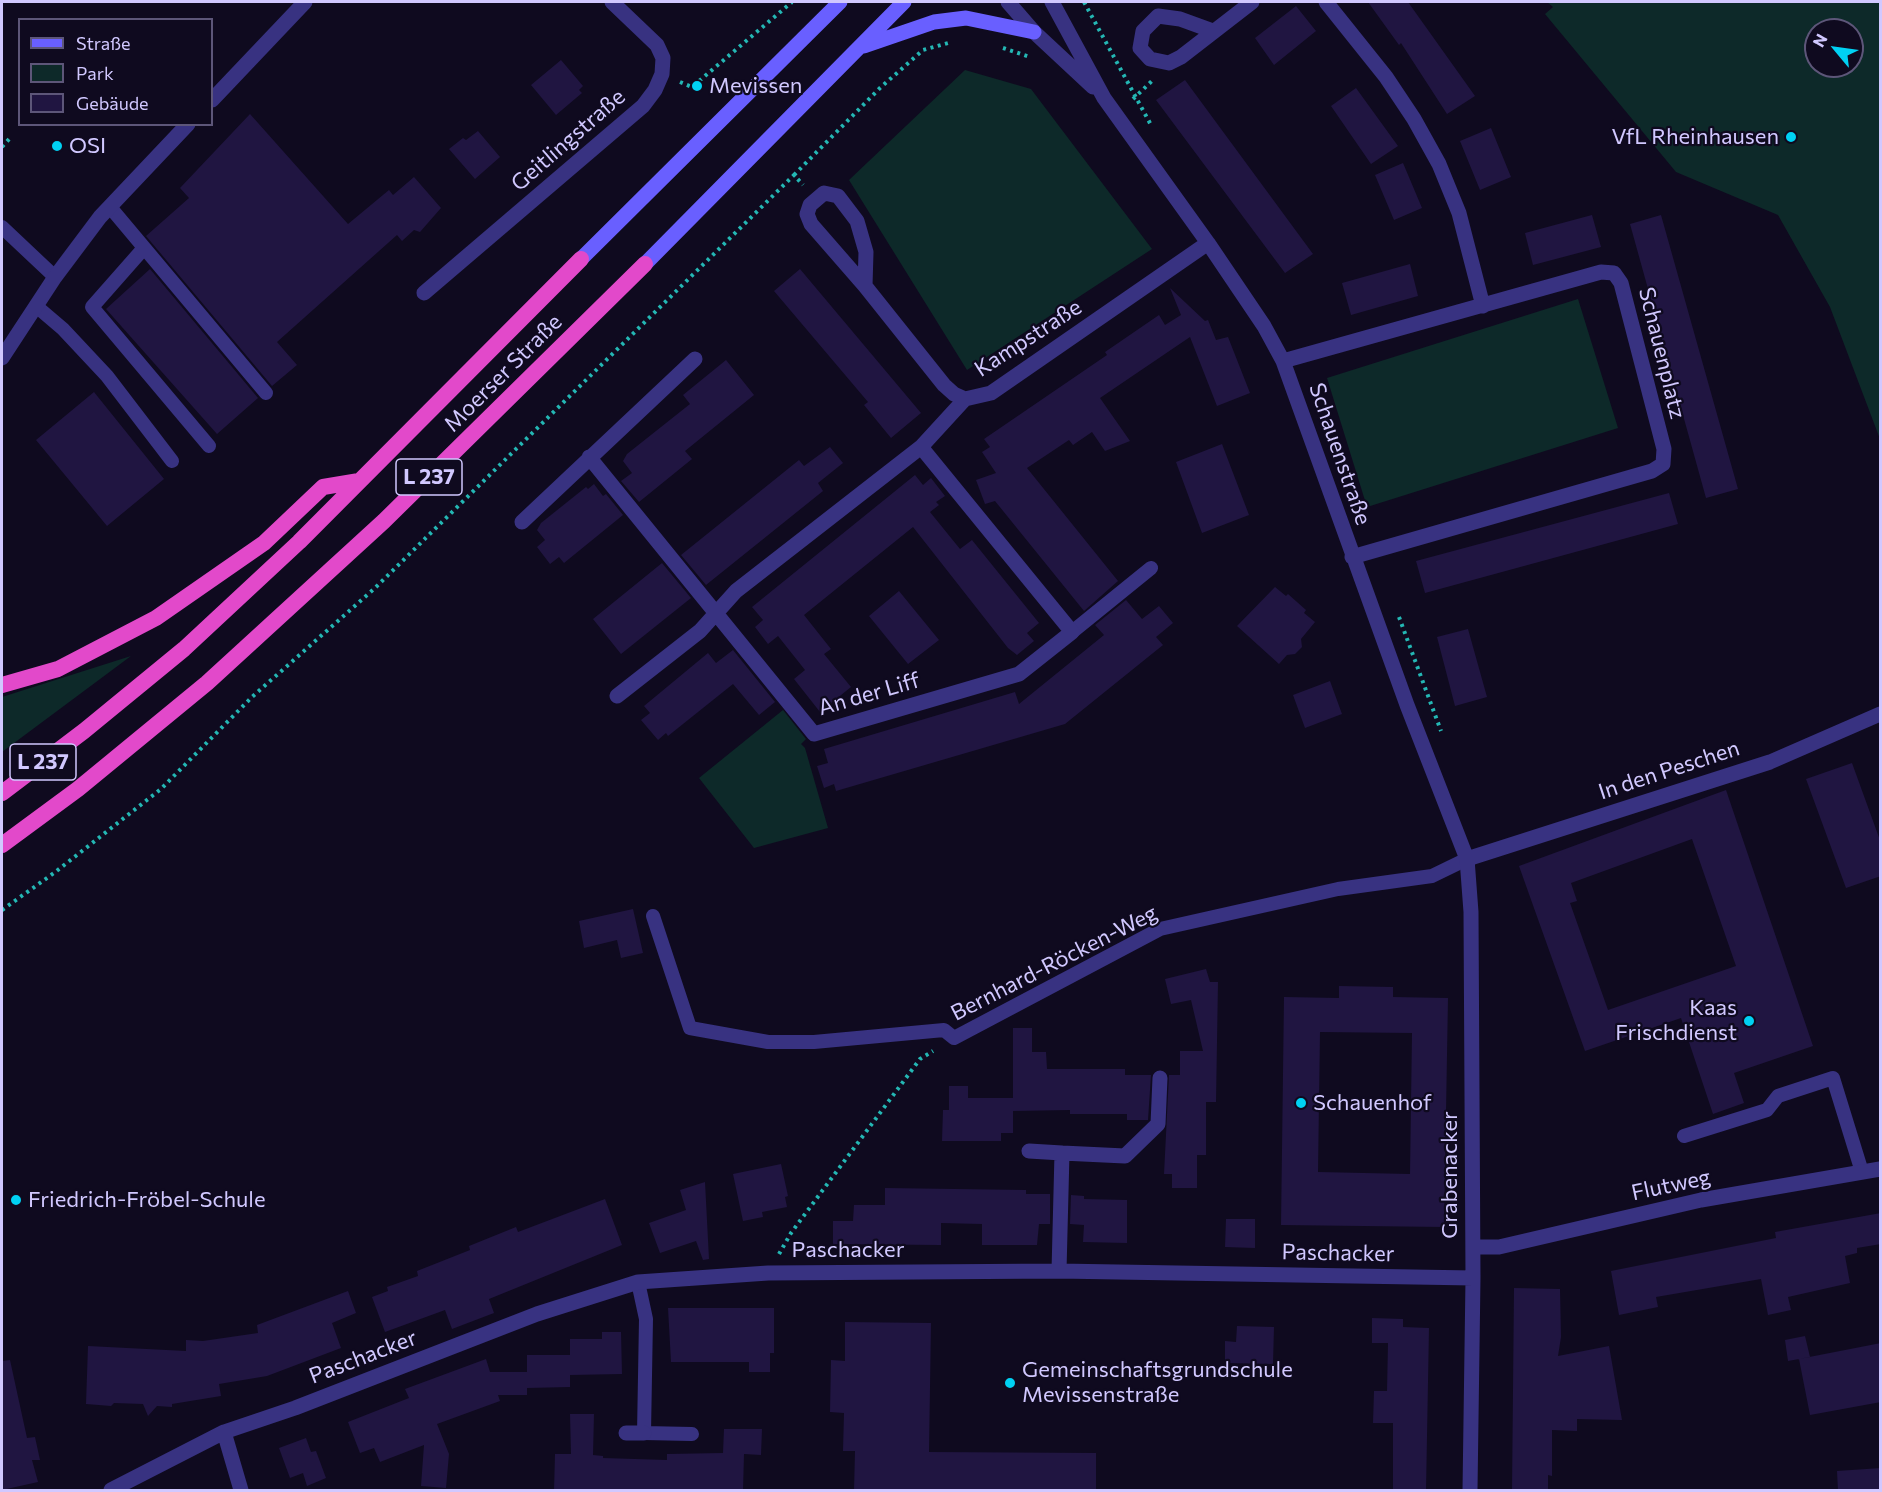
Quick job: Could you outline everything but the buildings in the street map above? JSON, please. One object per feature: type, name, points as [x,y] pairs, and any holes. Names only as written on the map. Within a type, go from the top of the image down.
[{"type":"highway","name":"Moerser Straße","points":[[2,794],[84,731],[184,649],[298,542],[581,259]]},
{"type":"highway","name":"Moerser Straße","points":[[2,845],[78,789],[207,683],[384,521],[645,264]]},
{"type":"highway","points":[[2,685],[58,669],[156,618],[264,543],[322,487],[359,481]]},
{"type":"main road","name":"Moerser Straße","points":[[581,259],[840,2]]},
{"type":"main road","name":"Moerser Straße","points":[[645,264],[904,2]]},
{"type":"main road","points":[[861,47],[934,22],[966,18],[1034,32]]},
{"type":"street","points":[[213,99],[305,2]]},
{"type":"street","points":[[612,2],[657,45],[663,58],[662,74]]},
{"type":"street","name":"Schauenstraße","points":[[1008,2],[1034,32],[1104,98]]},
{"type":"street","name":"Schauenstraße","points":[[1052,2],[1104,98],[1208,243],[1264,326],[1283,361],[1352,557],[1467,859]]},
{"type":"street","points":[[1213,31],[1180,19],[1158,16],[1143,31],[1140,48],[1150,59],[1169,63],[1181,57],[1252,2]]},
{"type":"street","points":[[1326,2],[1386,77],[1414,119],[1439,164],[1459,213],[1483,306]]},
{"type":"street","name":"Geitlingstraße","points":[[424,293],[643,106],[662,74]]},
{"type":"street","points":[[2,358],[55,277],[110,207],[186,126]]},
{"type":"street","points":[[815,199],[824,193],[838,196],[857,221],[866,252],[865,286]]},
{"type":"street","name":"Kampstraße","points":[[815,199],[807,214],[811,224],[865,286],[944,385],[954,394],[965,399],[991,393],[1208,243]]},
{"type":"street","name":"Schauenplatz","points":[[1283,361],[1601,272],[1614,273],[1621,283],[1664,449],[1663,464],[1652,471],[1352,557]]},
{"type":"street","points":[[522,522],[696,359]]},
{"type":"street","points":[[617,696],[700,632],[736,591],[921,447],[965,399]]},
{"type":"street","points":[[921,447],[1072,632]]},
{"type":"street","name":"An der Liff","points":[[589,457],[814,734],[1019,674],[1072,632]]},
{"type":"street","name":"In den Peschen","points":[[1467,859],[1770,762],[1881,714]]},
{"type":"street","name":"Grabenacker","points":[[1467,859],[1471,912],[1473,1247],[1470,1491]]},
{"type":"street","points":[[1029,1151],[1125,1156],[1158,1124],[1160,1078]]},
{"type":"street","points":[[1059,1271],[1062,1153]]},
{"type":"street","name":"Flutweg","points":[[1473,1247],[1499,1247],[1701,1200],[1881,1169]]},
{"type":"street","name":"Paschacker","points":[[111,1491],[224,1432],[295,1408],[537,1314],[638,1282],[768,1273],[1059,1271],[1473,1278]]},
{"type":"street","points":[[224,1432],[241,1491]]},
{"type":"street","points":[[626,1433],[644,1433]]},
{"type":"lane","points":[[110,207],[266,393]]},
{"type":"lane","points":[[2,227],[55,277]]},
{"type":"lane","points":[[144,248],[92,307],[209,446]]},
{"type":"lane","points":[[36,306],[63,329],[108,376],[172,461]]},
{"type":"lane","name":"An der Liff","points":[[1072,632],[1151,568]]},
{"type":"lane","name":"Bernhard-Röcken-Weg","points":[[954,1038],[1160,929],[1338,889],[1432,876],[1467,859]]},
{"type":"lane","points":[[653,916],[690,1028],[768,1042],[814,1042],[944,1030],[954,1038]]},
{"type":"lane","points":[[1684,1136],[1767,1110],[1778,1096],[1833,1078],[1862,1172]]},
{"type":"lane","points":[[638,1282],[646,1319],[644,1433],[692,1434]]},
{"type":"path","points":[[662,74],[692,87],[792,2]]},
{"type":"path","points":[[2,910],[54,873],[161,789],[252,697],[382,581],[880,88],[923,50],[954,41]]},
{"type":"path","points":[[998,47],[1040,61]]},
{"type":"path","points":[[1116,114],[1169,63]]},
{"type":"path","points":[[2,147],[11,136]]},
{"type":"path","points":[[794,175],[815,199]]},
{"type":"path","name":"Bernhard-Röcken-Weg","points":[[768,1273],[791,1233],[920,1059],[954,1038]]},
{"type":"green space","name":"VfL Rheinhausen","points":[[1547,2],[1880,2],[1880,439],[1830,307],[1778,215],[1676,172],[1545,14],[1553,7]]},
{"type":"green space","points":[[965,70],[1031,89],[1152,249],[967,370],[849,180]]},
{"type":"green space","points":[[1578,299],[1618,428],[1367,507],[1327,378]]},
{"type":"green space","points":[[131,656],[2,752],[2,697]]},
{"type":"green space","points":[[783,710],[806,739],[801,744],[805,748],[828,828],[754,848],[699,778]]},
{"type":"place","name":"Mevissen","points":[[697,86]]},
{"type":"place","name":"VfL Rheinhausen","points":[[1791,137]]},
{"type":"place","name":"OSI","points":[[57,146]]},
{"type":"place","name":"Kaas Frischdienst","points":[[1749,1021]]},
{"type":"place","name":"Schauenhof","points":[[1301,1103]]},
{"type":"place","name":"Friedrich-Fröbel-Schule","points":[[16,1200]]},
{"type":"place","name":"Gemeinschaftsgrundschule Mevissenstraße","points":[[1010,1383]]}]
